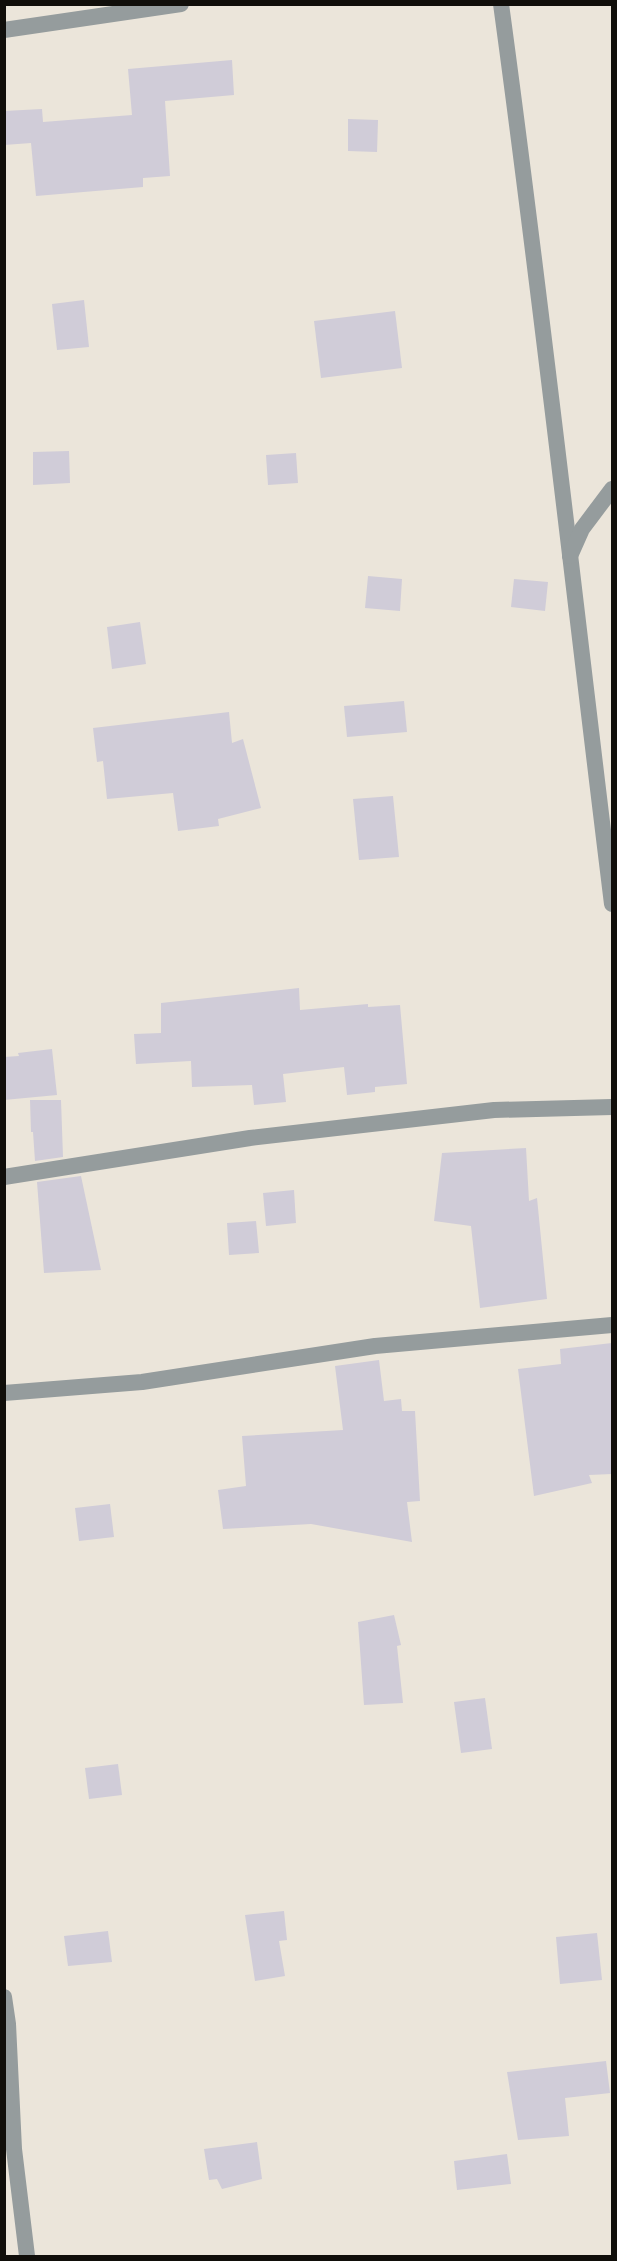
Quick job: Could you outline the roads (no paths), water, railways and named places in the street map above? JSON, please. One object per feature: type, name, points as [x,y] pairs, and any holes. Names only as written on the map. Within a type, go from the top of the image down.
[{"type":"street","points":[[4,30],[181,4]]},
{"type":"street","points":[[501,5],[561,463],[570,558],[612,904]]},
{"type":"street","points":[[570,558],[582,529],[612,489]]},
{"type":"street","points":[[4,1177],[285,1134],[494,1110],[612,1107]]},
{"type":"street","points":[[4,1393],[142,1382],[375,1346],[612,1325]]},
{"type":"street","points":[[4,1997],[14,2149],[27,2256]]}]
